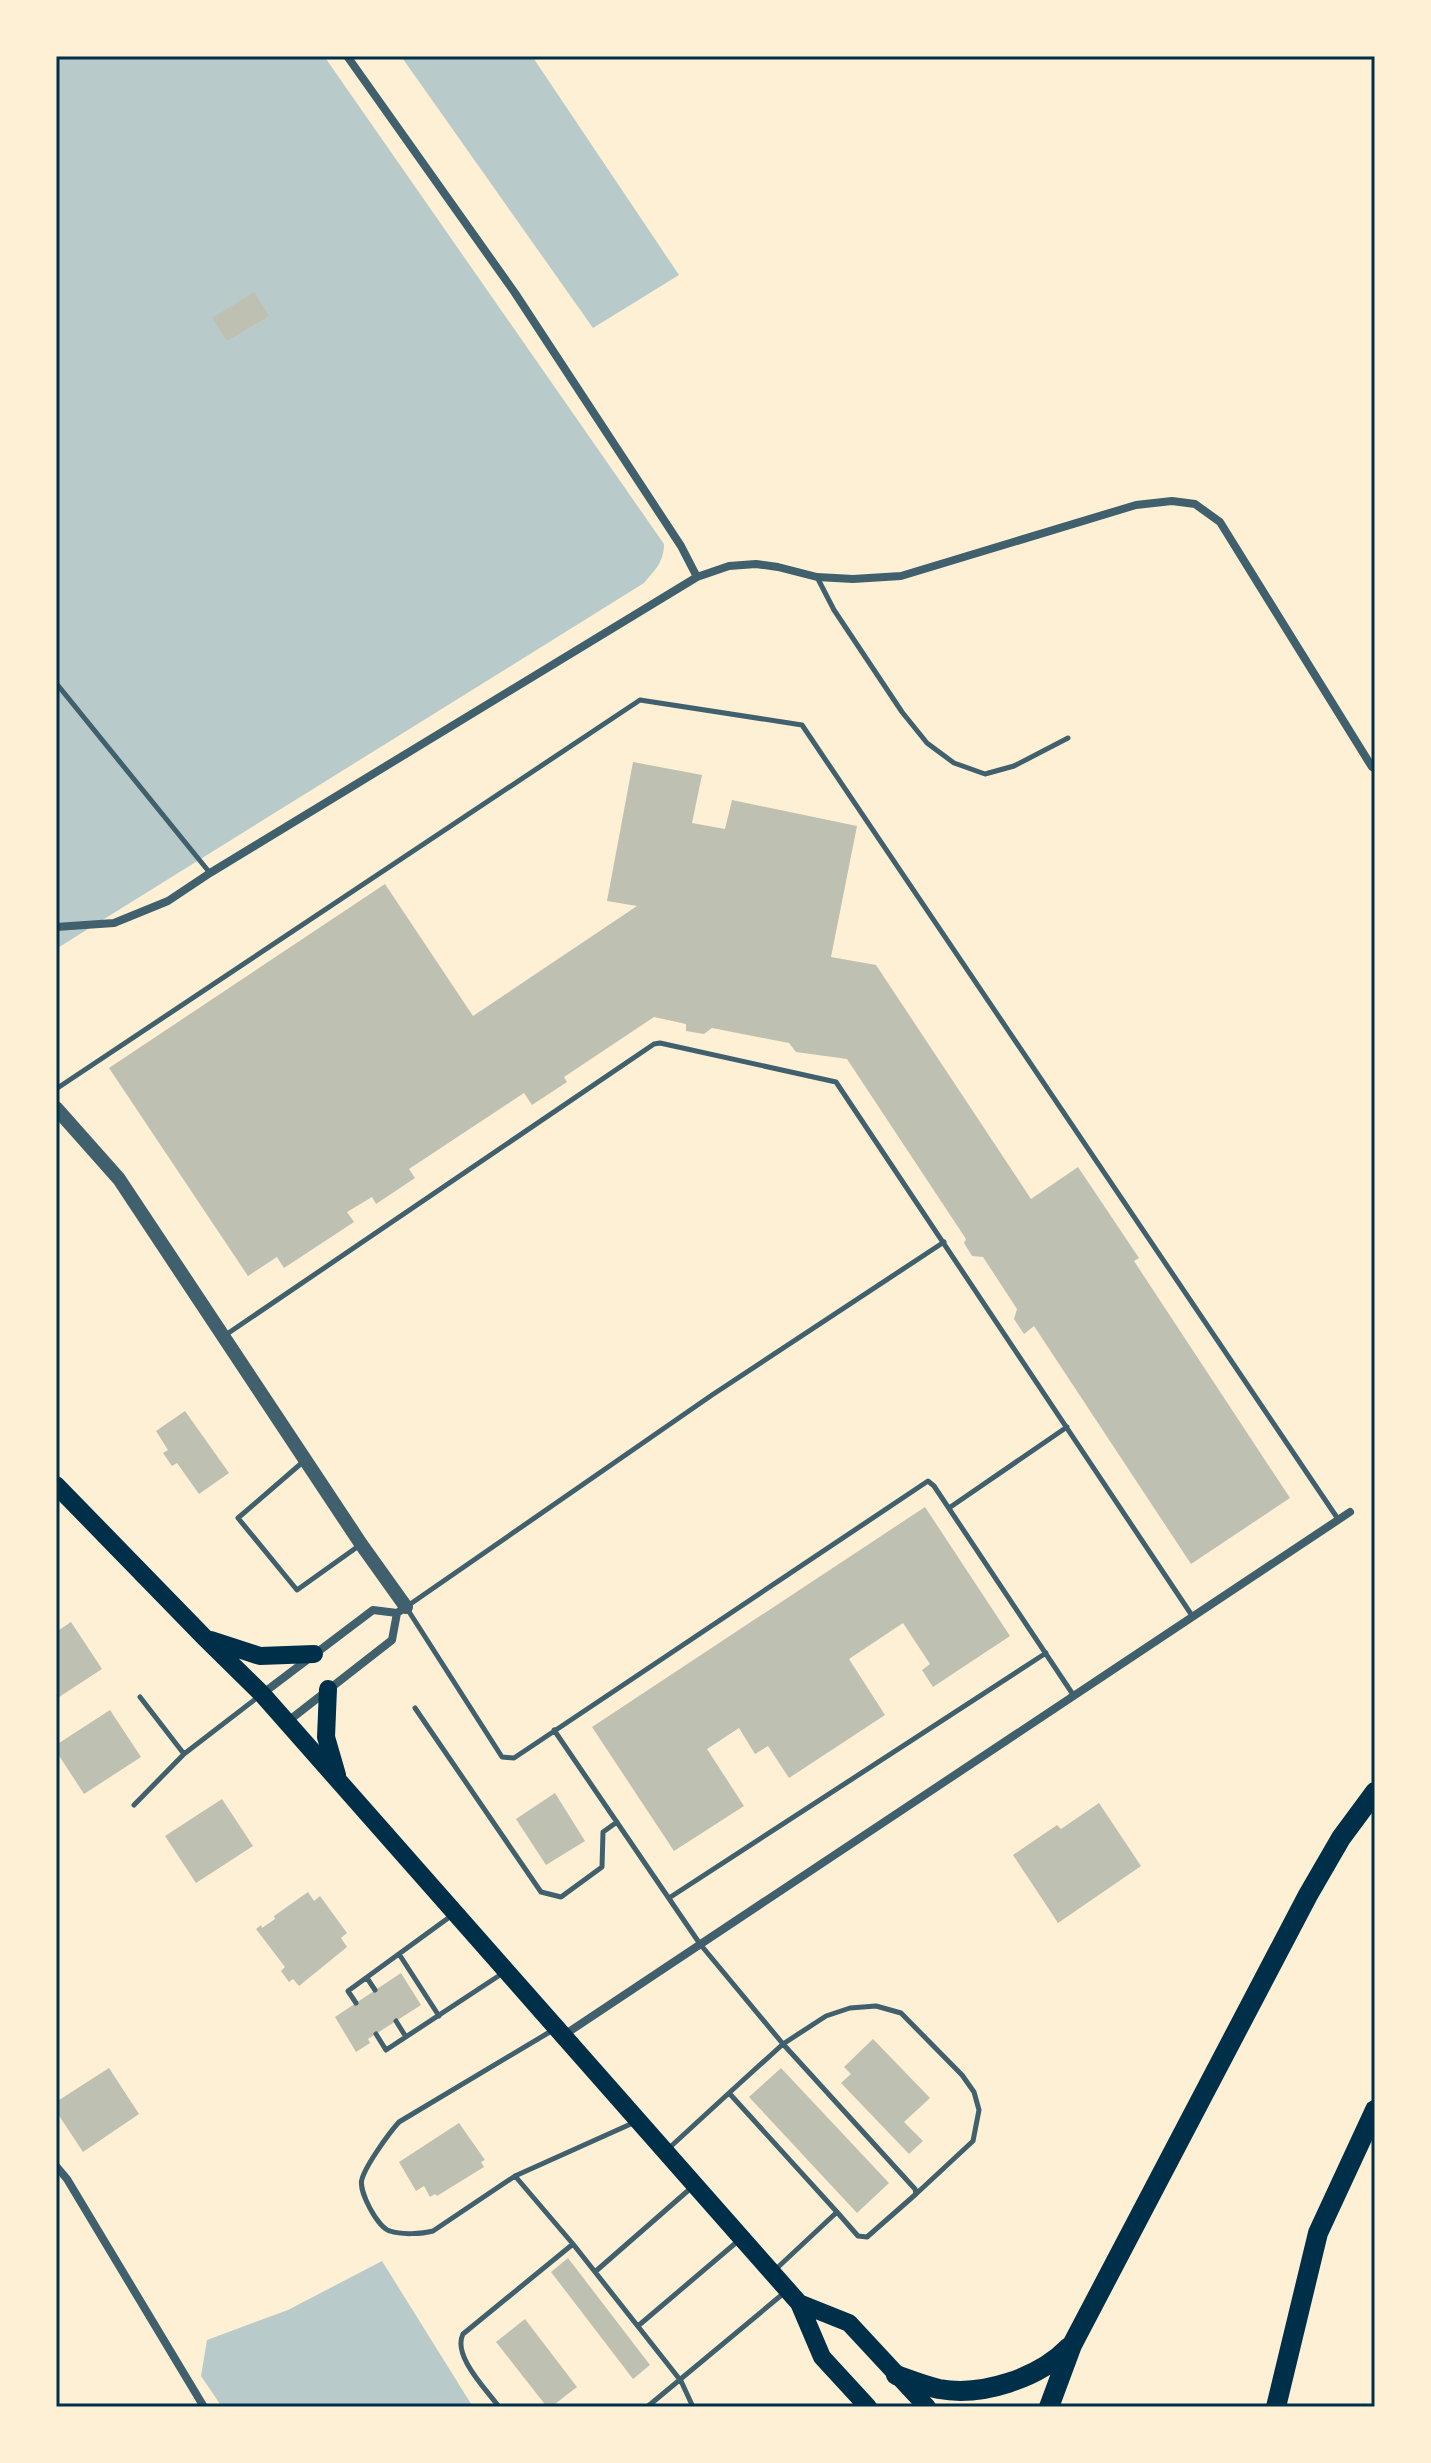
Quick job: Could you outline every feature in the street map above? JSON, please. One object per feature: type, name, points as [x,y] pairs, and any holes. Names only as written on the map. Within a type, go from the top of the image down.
[{"type":"highway","points":[[56,1485],[262,1694],[794,2296],[822,2357],[868,2407]]},
{"type":"highway","points":[[205,1638],[260,1656],[314,1654]]},
{"type":"highway","points":[[328,1689],[326,1737],[339,1781]]},
{"type":"highway","points":[[1049,2407],[1072,2345],[1308,1895],[1341,1838],[1375,1792]]},
{"type":"highway","points":[[1276,2407],[1318,2233],[1375,2110]]},
{"type":"highway","points":[[794,2296],[849,2323],[927,2407]]},
{"type":"highway","points":[[896,2375],[942,2389],[990,2387],[1037,2371],[1072,2345]]},
{"type":"street","points":[[347,56],[515,293],[681,546],[697,577]]},
{"type":"street","points":[[56,927],[114,923],[168,901],[697,577],[729,566],[756,564],[817,577],[853,579],[901,576],[1136,505],[1172,501],[1195,504],[1220,522],[1372,767]]},
{"type":"street","points":[[56,1108],[119,1179],[361,1544],[401,1610],[392,1640],[286,1722]]},
{"type":"street","points":[[560,2031],[700,1944],[1350,1512]]},
{"type":"street","points":[[262,1694],[373,1610],[401,1610]]},
{"type":"street","points":[[56,2166],[67,2179],[204,2407]]},
{"type":"lane","points":[[817,577],[834,610],[902,712],[927,743],[954,763],[985,774],[1014,766],[1068,738]]},
{"type":"lane","points":[[56,683],[210,873]]},
{"type":"lane","points":[[56,1089],[640,700],[802,725],[1338,1520]]},
{"type":"lane","points":[[223,1336],[654,1044],[836,1082],[1193,1617]]},
{"type":"lane","points":[[944,1242],[712,1395],[401,1610],[502,1757],[514,1758],[926,1481],[932,1483],[1074,1696]]},
{"type":"lane","points":[[949,1508],[1067,1427]]},
{"type":"lane","points":[[305,1460],[238,1518],[297,1590],[361,1544]]},
{"type":"lane","points":[[669,1898],[1046,1653]]},
{"type":"lane","points":[[134,1805],[184,1754],[262,1694]]},
{"type":"lane","points":[[140,1697],[184,1754]]},
{"type":"lane","points":[[415,1708],[541,1892],[561,1897],[602,1867],[603,1832],[617,1822]]},
{"type":"lane","points":[[554,1730],[700,1944],[783,2044],[915,2189],[916,2194]]},
{"type":"lane","points":[[356,2003],[348,1991],[455,1913]]},
{"type":"lane","points":[[399,1954],[439,2016]]},
{"type":"lane","points":[[376,2034],[386,2050],[506,1970]]},
{"type":"lane","points":[[367,1977],[375,1990]]},
{"type":"lane","points":[[666,2151],[729,2093],[783,2044],[826,2016],[850,2008],[876,2006],[901,2013],[962,2075],[974,2092],[979,2110],[978,2125],[973,2141],[916,2194],[867,2237],[858,2236],[729,2093]]},
{"type":"lane","points":[[396,2021],[406,2037]]},
{"type":"lane","points":[[560,2031],[399,2122],[390,2131],[361,2181],[362,2193],[379,2224],[388,2231],[433,2231],[515,2176],[639,2121]]},
{"type":"lane","points":[[515,2176],[596,2271],[681,2381],[693,2407]]},
{"type":"lane","points":[[596,2271],[695,2184]]},
{"type":"lane","points":[[772,2272],[837,2212]]},
{"type":"lane","points":[[638,2326],[742,2238]]},
{"type":"lane","points":[[499,2407],[462,2357],[459,2342],[463,2334],[573,2244]]},
{"type":"lane","points":[[647,2407],[794,2296]]},
{"type":"shaded area","points":[[56,56],[324,56],[664,544],[664,550],[661,561],[644,583],[56,949]]},
{"type":"shaded area","points":[[407,56],[532,56],[679,275],[593,328],[403,59]]},
{"type":"shaded area","points":[[382,2261],[473,2407],[222,2407],[201,2376],[207,2340],[288,2310]]},
{"type":"building","points":[[254,292],[269,316],[227,341],[212,318]]},
{"type":"building","points":[[633,762],[702,775],[692,823],[725,829],[732,800],[857,826],[831,957],[876,965],[1031,1199],[1078,1167],[1139,1258],[1134,1261],[1290,1498],[1191,1564],[1034,1326],[1024,1334],[1014,1319],[1017,1309],[983,1257],[972,1256],[964,1243],[966,1239],[847,1059],[796,1052],[789,1043],[712,1028],[704,1034],[686,1031],[686,1024],[654,1017],[564,1077],[567,1082],[532,1105],[524,1093],[409,1169],[415,1178],[376,1204],[372,1197],[347,1212],[354,1222],[284,1268],[277,1257],[248,1276],[109,1068],[385,884],[473,1016],[637,906],[607,901]]},
{"type":"building","points":[[185,1411],[229,1473],[199,1494],[177,1463],[172,1466],[163,1453],[168,1450],[156,1431]]},
{"type":"building","points":[[925,1507],[1010,1636],[933,1687],[922,1670],[930,1664],[903,1623],[849,1659],[885,1715],[789,1778],[768,1746],[755,1754],[739,1728],[707,1749],[744,1806],[674,1851],[592,1727]]},
{"type":"building","points":[[71,1622],[102,1669],[56,1699],[56,1632]]},
{"type":"building","points":[[110,1710],[141,1757],[84,1794],[56,1751],[56,1745]]},
{"type":"building","points":[[555,1793],[585,1841],[546,1865],[516,1819]]},
{"type":"building","points":[[222,1799],[253,1846],[196,1883],[165,1836]]},
{"type":"building","points":[[1099,1803],[1141,1866],[1058,1923],[1013,1855],[1057,1825],[1061,1829]]},
{"type":"building","points":[[308,1892],[314,1901],[320,1896],[347,1933],[341,1938],[347,1947],[299,1986],[293,1979],[289,1982],[281,1971],[285,1967],[256,1929],[275,1919],[274,1916]]},
{"type":"building","points":[[401,1973],[421,2005],[368,2039],[370,2043],[356,2052],[335,2017]]},
{"type":"building","points":[[873,2039],[930,2098],[904,2122],[923,2141],[909,2154],[841,2083],[851,2074],[844,2067]]},
{"type":"building","points":[[109,2068],[139,2114],[83,2152],[56,2111],[56,2102]]},
{"type":"building","points":[[781,2068],[889,2183],[857,2213],[749,2097]]},
{"type":"building","points":[[459,2123],[485,2160],[481,2162],[484,2167],[437,2196],[430,2197],[424,2186],[416,2191],[399,2162]]},
{"type":"building","points":[[568,2258],[650,2365],[633,2379],[551,2272]]},
{"type":"building","points":[[525,2319],[577,2387],[551,2407],[547,2407],[496,2342]]}]
